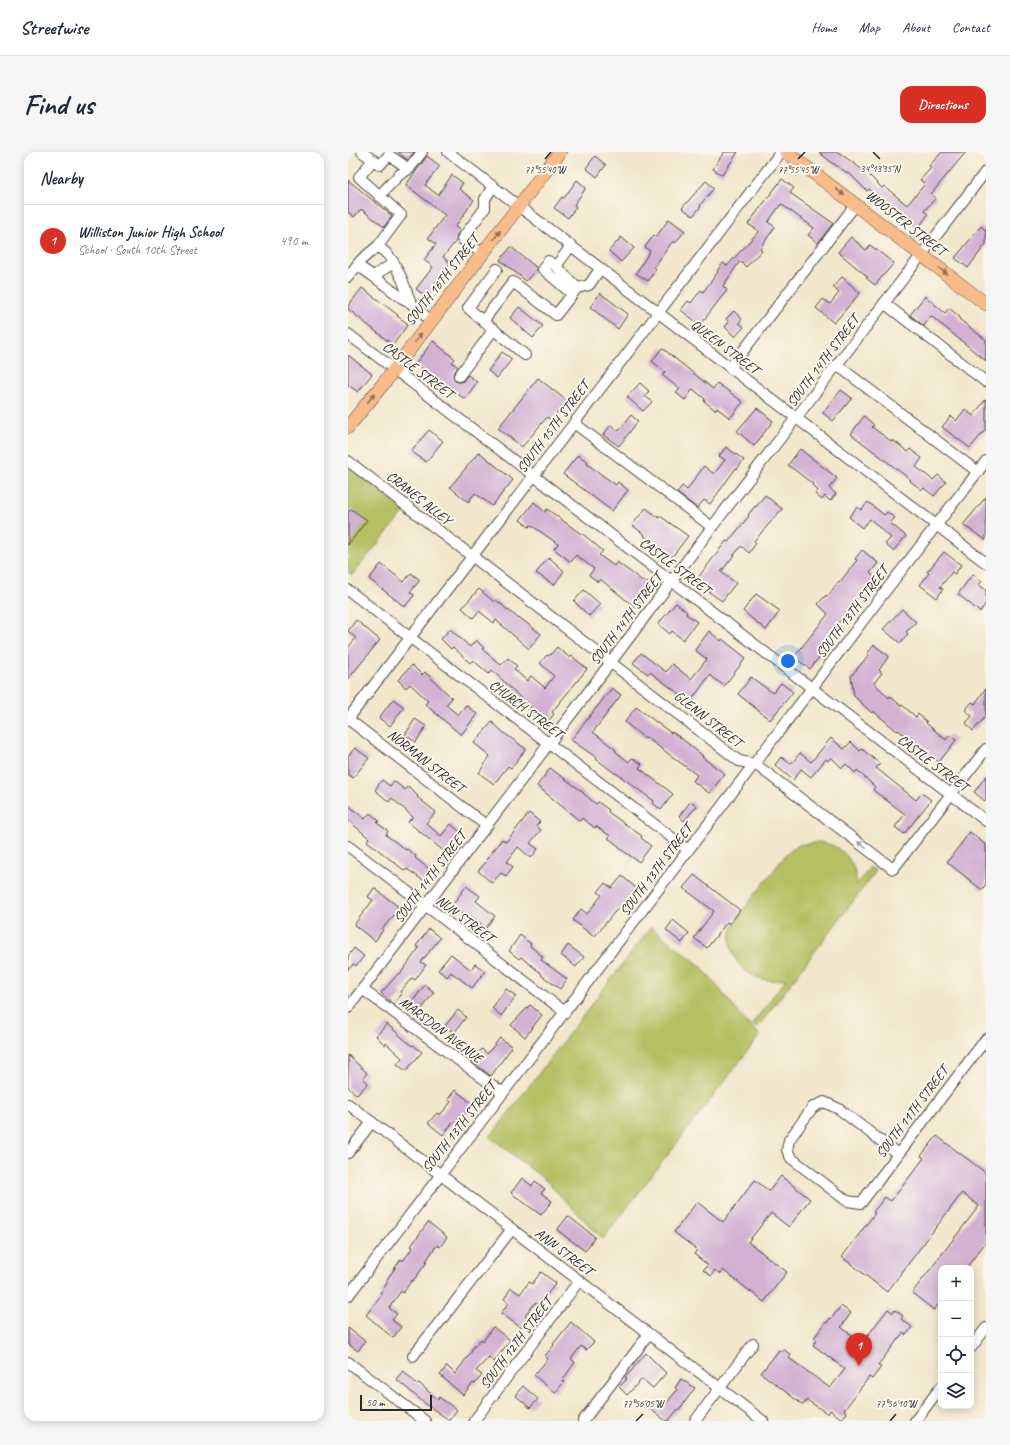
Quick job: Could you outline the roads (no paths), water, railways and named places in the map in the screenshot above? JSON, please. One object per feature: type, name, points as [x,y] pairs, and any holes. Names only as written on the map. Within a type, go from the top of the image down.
[{"type":"main road","name":"SOUTH 16TH STREET","points":[[348,427],[560,152]]},
{"type":"main road","name":"WOOSTER STREET","points":[[786,152],[986,304]]},
{"type":"street","points":[[362,152],[380,165],[389,155],[409,169]]},
{"type":"street","points":[[379,196],[399,175],[409,169],[422,152]]},
{"type":"street","name":"QUEEN STREET","points":[[448,152],[986,563]]},
{"type":"street","name":"SOUTH 15TH STREET","points":[[348,719],[781,152]]},
{"type":"street","points":[[348,277],[361,260],[378,246],[400,215],[359,177],[373,160]]},
{"type":"street","name":"SOUTH 14TH STREET","points":[[348,1008],[712,527],[986,171]]},
{"type":"street","points":[[482,254],[462,239],[485,208],[485,199],[493,186]]},
{"type":"street","points":[[730,368],[856,204]]},
{"type":"street","points":[[378,246],[394,263],[411,303]]},
{"type":"street","points":[[571,246],[556,266],[575,291]]},
{"type":"street","points":[[373,276],[394,263]]},
{"type":"street","points":[[357,265],[411,303],[431,321]]},
{"type":"street","points":[[497,269],[468,308],[525,354]]},
{"type":"street","points":[[484,320],[513,282],[556,315],[575,291],[588,285],[600,269]]},
{"type":"street","points":[[884,303],[986,382]]},
{"type":"street","points":[[459,376],[494,329]]},
{"type":"street","name":"CASTLE STREET","points":[[348,334],[986,821]]},
{"type":"street","points":[[837,365],[978,472]]},
{"type":"street","points":[[574,423],[712,527]]},
{"type":"street","name":"CRANES ALLEY","points":[[348,461],[472,557]]},
{"type":"street","name":"SOUTH 13TH STREET","points":[[348,1296],[986,461]]},
{"type":"street","name":"GLENN STREET","points":[[472,557],[739,761],[755,764],[893,869],[951,794]]},
{"type":"street","name":"CHURCH STREET","points":[[348,590],[688,850]]},
{"type":"street","name":"NORMAN STREET","points":[[348,719],[487,826]]},
{"type":"street","points":[[951,794],[986,749]]},
{"type":"street","name":"NUN STREET","points":[[348,846],[565,1012]]},
{"type":"street","name":"MARSDON AVENUE","points":[[362,989],[503,1093]]},
{"type":"street","name":"SOUTH 11TH STREET","points":[[898,1154],[838,1109],[824,1102],[813,1107],[789,1140],[787,1150],[791,1158],[847,1201],[861,1203],[986,1038]]},
{"type":"street","name":"ANN STREET","points":[[348,1104],[763,1421]]},
{"type":"street","points":[[348,1153],[372,1122]]},
{"type":"street","points":[[413,1356],[512,1229]]},
{"type":"street","name":"SOUTH 12TH STREET","points":[[474,1421],[580,1281]]},
{"type":"street","points":[[974,1344],[986,1328]]},
{"type":"street","points":[[583,1421],[649,1334]]},
{"type":"street","points":[[695,1421],[753,1344]]},
{"type":"street","points":[[348,1362],[425,1421]]},
{"type":"street","points":[[915,1421],[938,1391]]},
{"type":"place","name":"Williston Junior High School","points":[[859,1366]]}]
